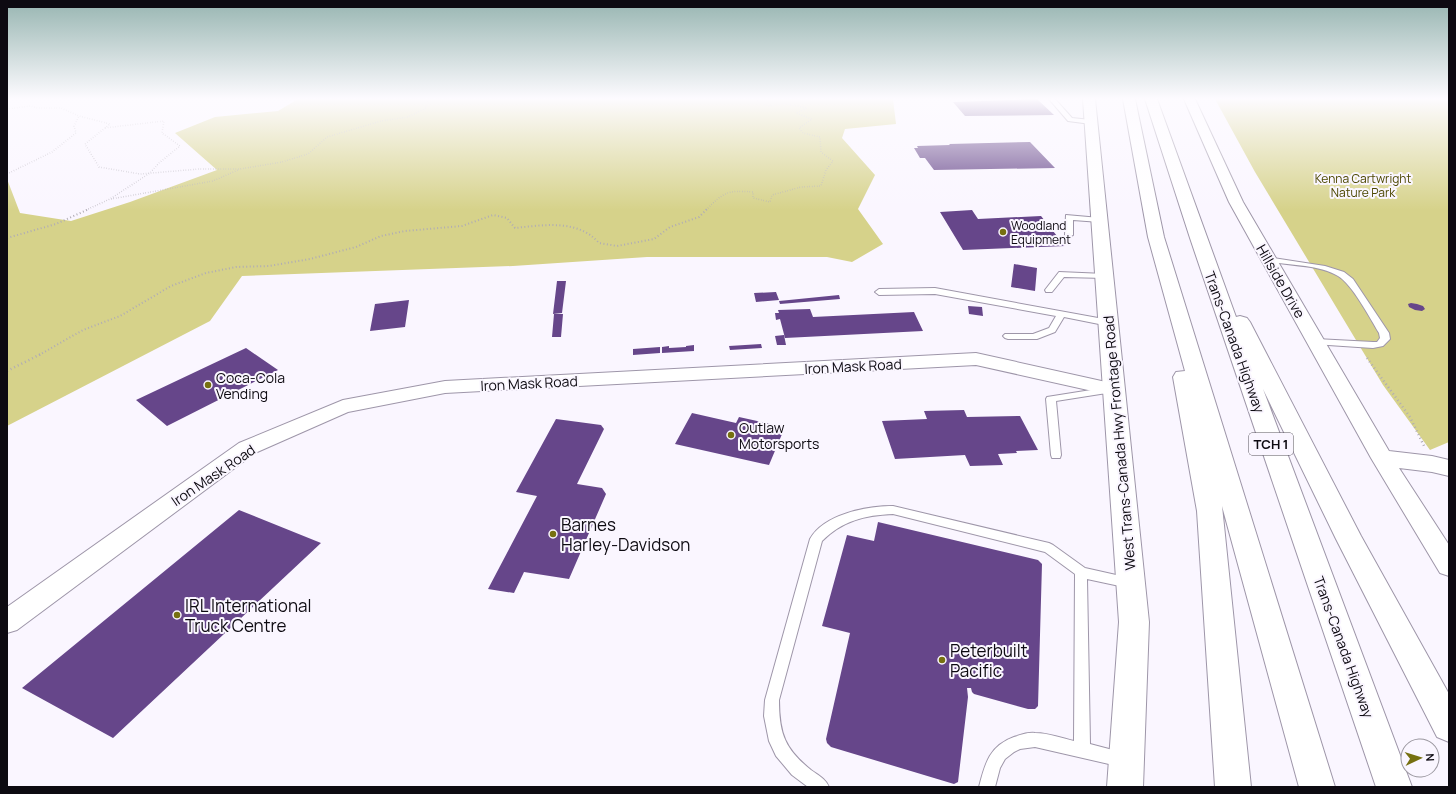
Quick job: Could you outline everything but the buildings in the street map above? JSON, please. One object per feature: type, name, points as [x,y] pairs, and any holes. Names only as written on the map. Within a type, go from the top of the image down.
[{"type":"main road","name":"West Trans-Canada Hwy Frontage Road","points":[[1092,136],[1134,622],[1126,774]]},
{"type":"main road","points":[[1136,136],[1210,511],[1233,787]]},
{"type":"main road","name":"Trans-Canada Highway","points":[[1164,136],[1198,238],[1394,787]]},
{"type":"main road","points":[[1156,237],[1317,787]]},
{"type":"main road","points":[[1198,238],[1349,539],[1449,726]]},
{"type":"street","name":"Hillside Drive","points":[[1206,136],[1236,202],[1382,458],[1449,566]]},
{"type":"street","name":"Iron Mask Road","points":[[7,622],[247,448],[343,406],[445,387],[976,359],[1115,390]]},
{"type":"street","points":[[1382,458],[1440,466]]},
{"type":"lane","points":[[1069,235],[1069,217],[1100,220]]},
{"type":"lane","points":[[1269,259],[1325,268],[1341,274],[1350,281],[1384,333],[1384,339],[1380,344],[1357,345],[1316,342]]},
{"type":"lane","points":[[1049,290],[1062,274],[1105,276]]},
{"type":"lane","points":[[878,292],[935,290],[1109,323]]},
{"type":"lane","points":[[1008,336],[1034,337],[1052,330],[1061,314]]},
{"type":"lane","points":[[1056,455],[1051,399],[1115,390]]},
{"type":"lane","points":[[821,787],[797,770],[780,750],[774,735],[770,717],[772,700],[816,539],[825,529],[840,520],[858,514],[869,511],[893,510],[1049,548],[1081,572],[1131,583]]},
{"type":"lane","points":[[1081,572],[1082,750]]},
{"type":"lane","points":[[987,787],[993,764],[1000,754],[1009,746],[1020,742],[1035,740],[1082,750],[1126,774]]},
{"type":"path","points":[[7,174],[52,152],[72,136]]},
{"type":"path","points":[[94,136],[85,144],[99,167],[140,174],[199,169],[240,169],[282,162],[308,154],[327,138],[333,136]]},
{"type":"path","points":[[7,238],[56,224],[110,200],[150,173],[159,163],[180,146],[166,136]]},
{"type":"path","points":[[7,371],[62,343],[83,330],[120,316],[171,286],[206,273],[236,267],[269,266],[310,259],[356,247],[381,236],[405,231],[462,226],[493,215],[507,218],[515,228],[561,225],[576,227],[595,236],[599,243],[616,246],[654,239],[670,227],[699,217],[722,194],[740,191],[753,192],[753,198],[770,202],[772,195],[801,187],[822,186],[826,170],[834,161],[820,152],[820,138],[813,136]]},
{"type":"path","points":[[110,200],[213,181],[240,169]]},
{"type":"path","points":[[1357,345],[1410,417],[1440,466]]},
{"type":"green space","points":[[178,136],[843,136],[842,138],[875,175],[858,209],[883,244],[852,262],[827,257],[647,257],[513,266],[242,276],[210,321],[7,426],[7,179],[20,213],[71,221],[130,202],[217,170]]},
{"type":"green space","name":"Kenna Cartwright Nature Park","points":[[1235,136],[1449,136],[1449,442],[1430,450],[1383,385],[1255,172]]},
{"type":"place","name":"Woodland Equipment","points":[[1003,232]]},
{"type":"place","name":"Coca-Cola Vending","points":[[208,385]]},
{"type":"place","name":"Outlaw Motorsports","points":[[731,435]]},
{"type":"place","name":"Barnes Harley-Davidson","points":[[553,534]]},
{"type":"place","name":"IRL International Truck Centre","points":[[177,615]]},
{"type":"place","name":"Peterbuilt Pacific","points":[[942,660]]}]
